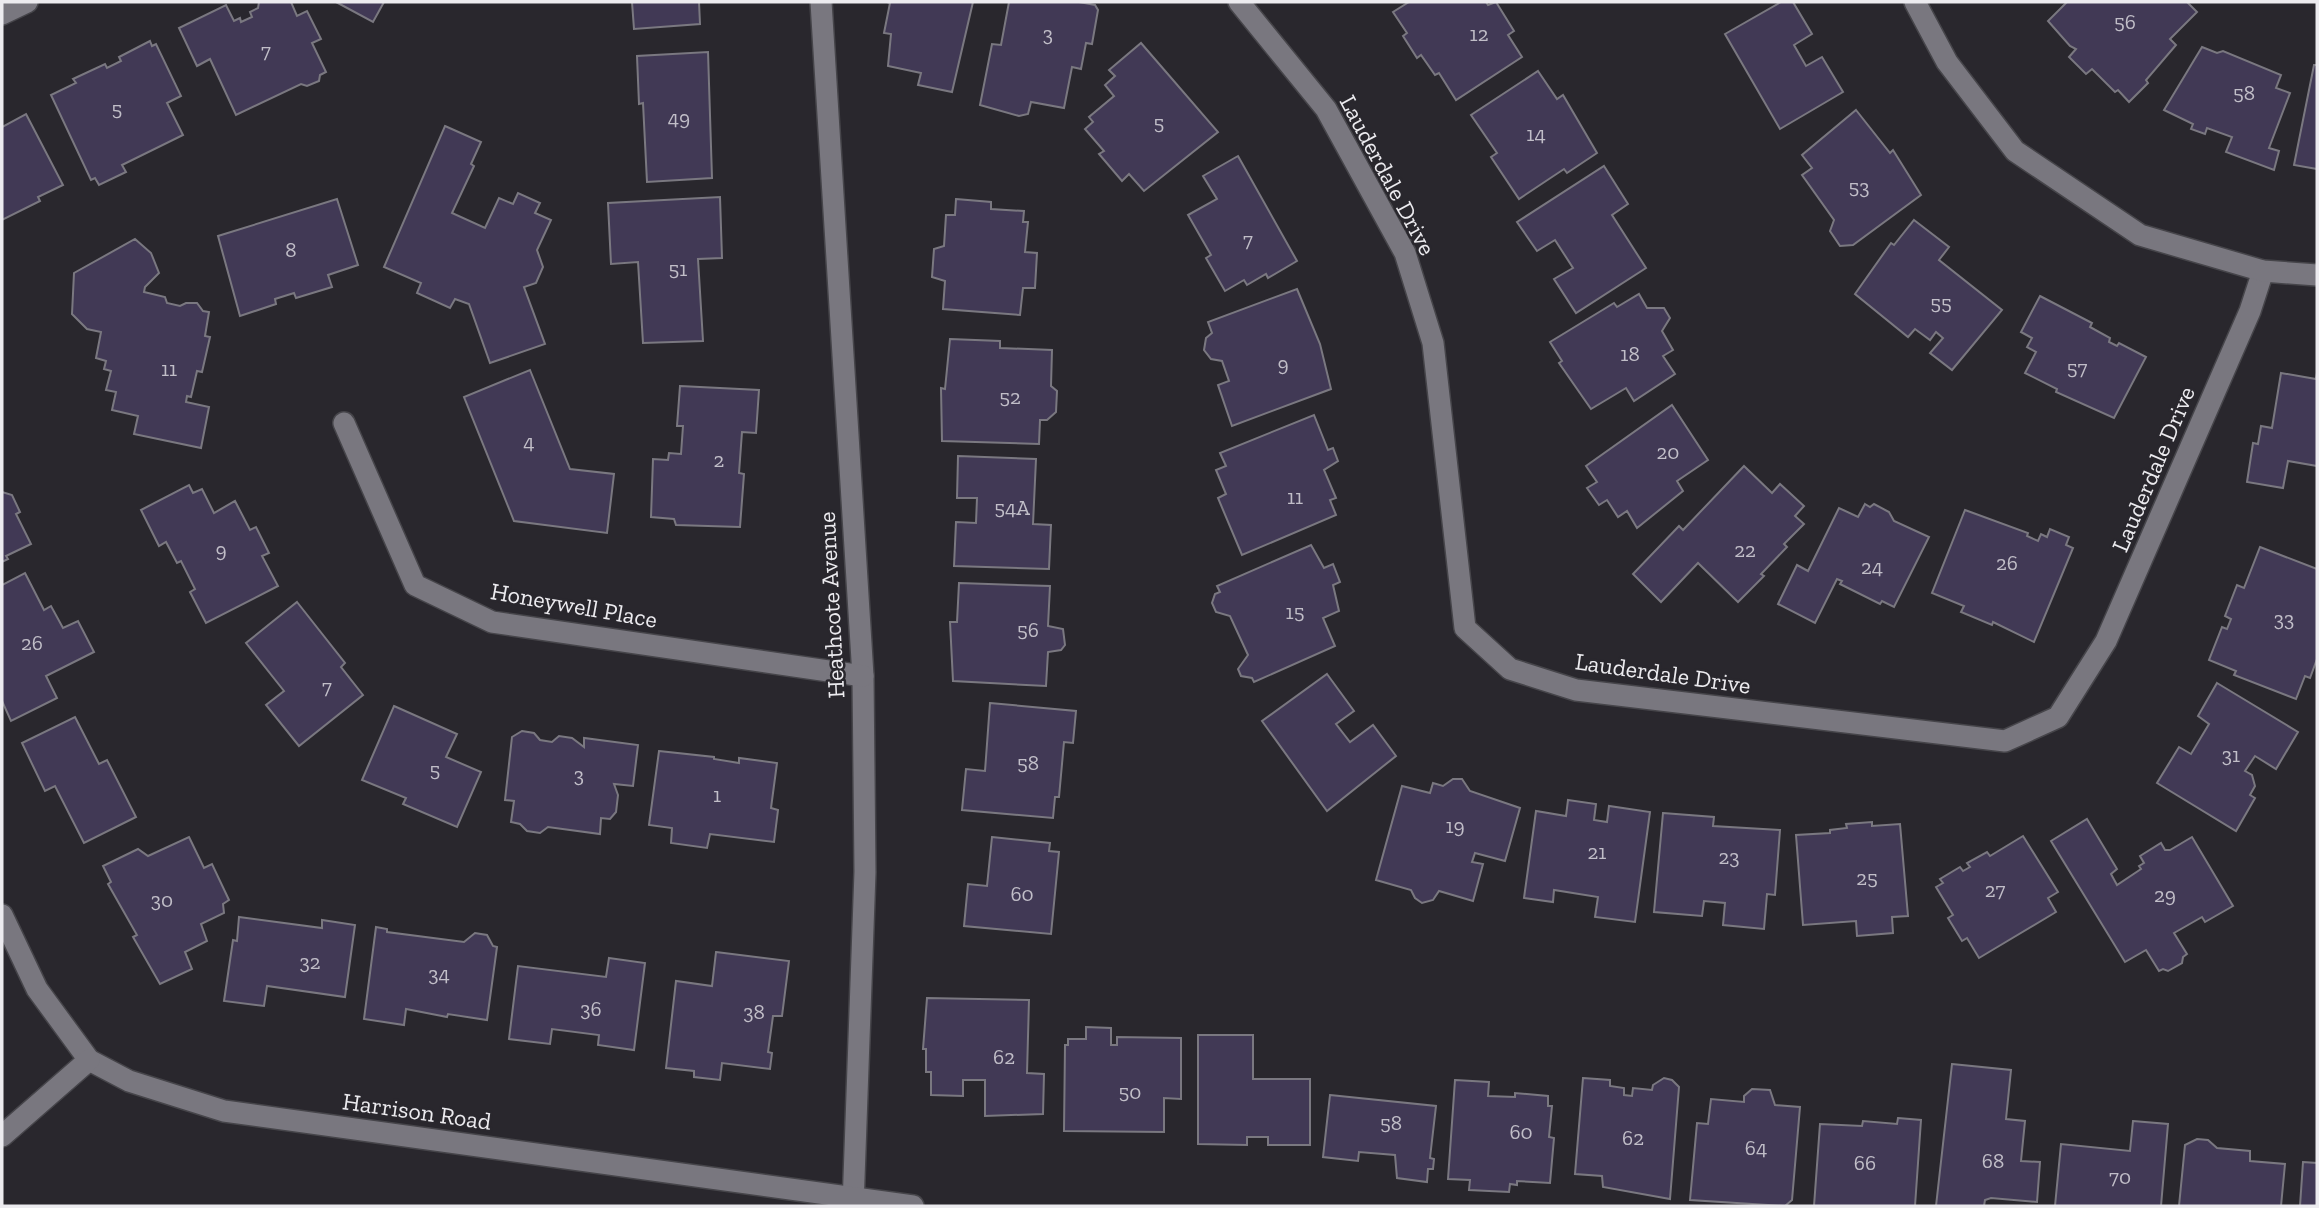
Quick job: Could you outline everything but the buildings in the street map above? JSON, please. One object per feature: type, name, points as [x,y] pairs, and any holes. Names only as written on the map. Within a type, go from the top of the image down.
[{"type":"street","points":[[2,14],[27,2]]},
{"type":"street","name":"Heathcote Avenue","points":[[821,2],[863,676],[865,872],[853,1203]]},
{"type":"street","name":"Lauderdale Drive","points":[[1239,2],[1326,109],[1405,253],[1433,343],[1465,628],[1510,669],[1576,690],[2005,741],[2058,717],[2106,641],[2250,311],[2263,271]]},
{"type":"street","points":[[1914,2],[1947,62],[2015,152],[2140,235],[2263,271],[2317,275]]},
{"type":"street","name":"Honeywell Place","points":[[344,423],[415,585],[492,622],[863,676]]},
{"type":"street","name":"Harrison Road","points":[[2,915],[37,989],[89,1060],[129,1081],[224,1111],[853,1203],[914,1206]]},
{"type":"street","points":[[2,1136],[89,1060]]}]
